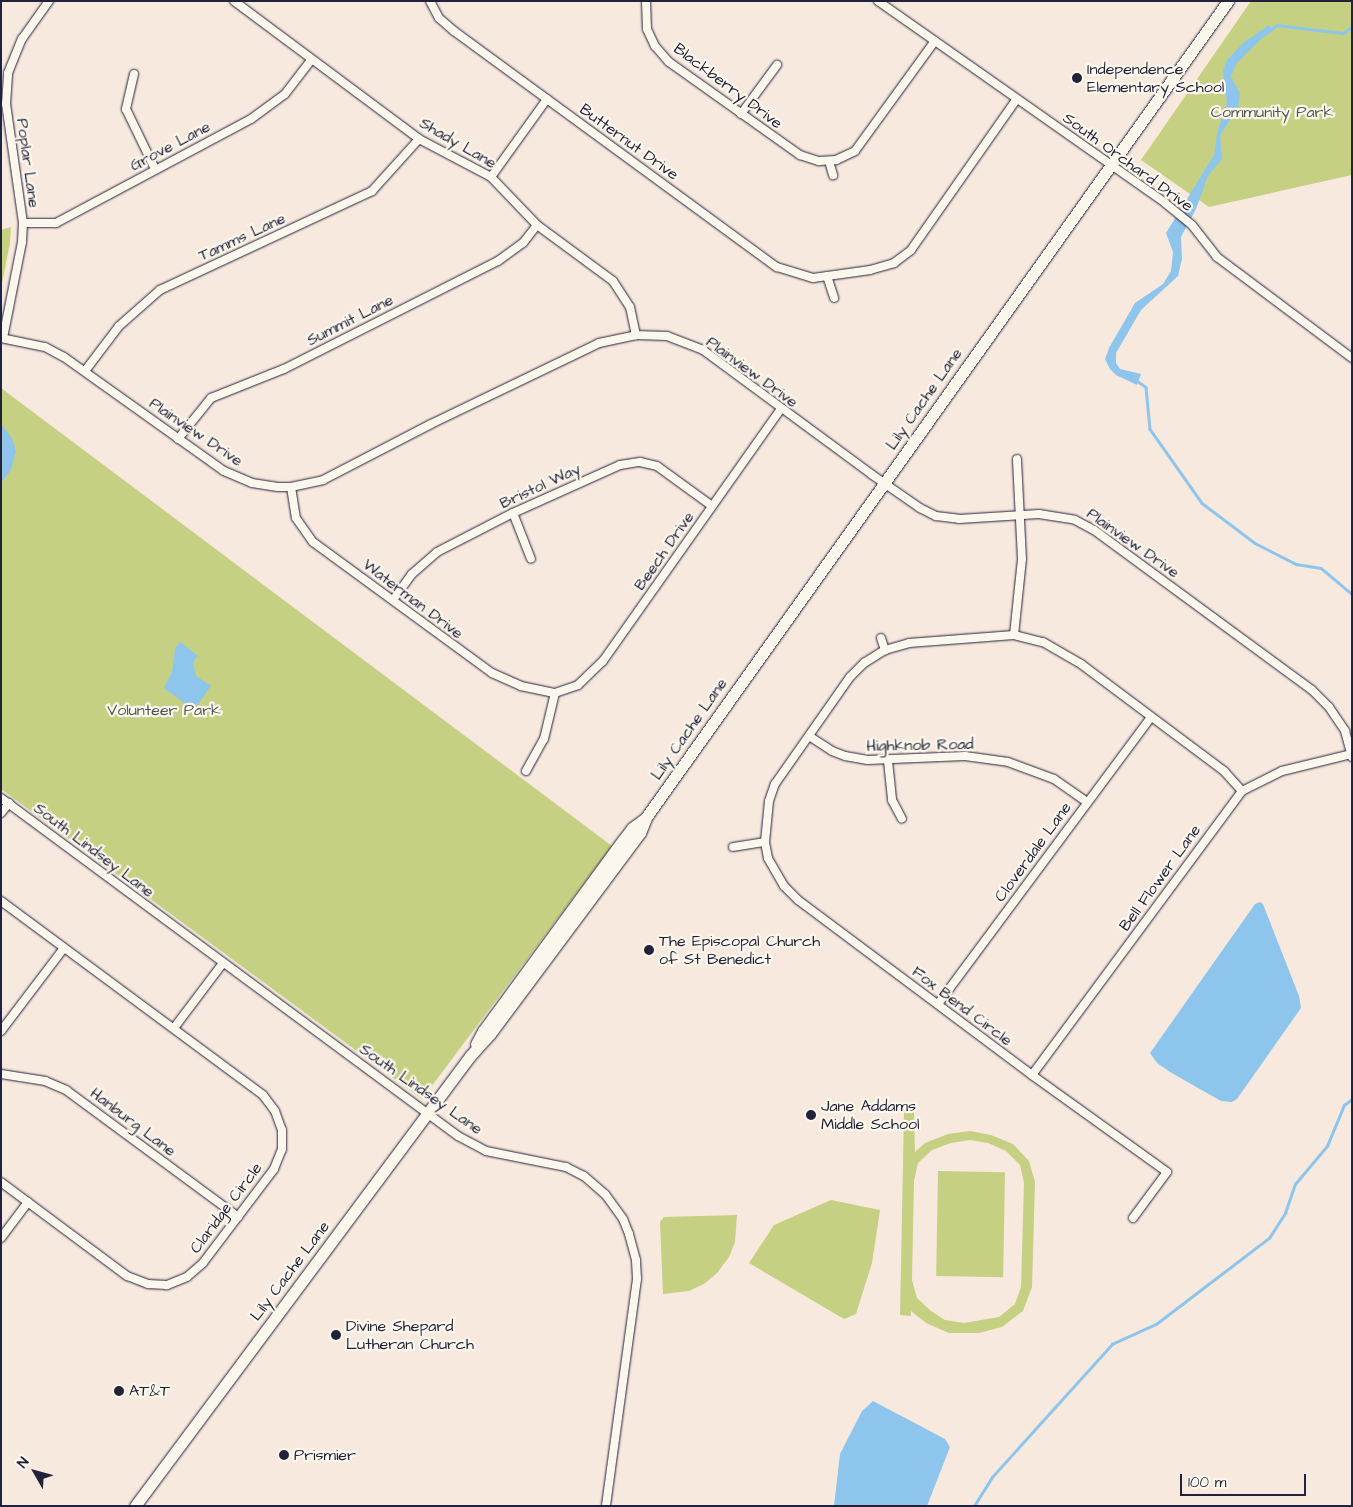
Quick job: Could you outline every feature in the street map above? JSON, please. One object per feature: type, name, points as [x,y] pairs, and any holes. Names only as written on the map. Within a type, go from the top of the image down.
[{"type":"street","name":"Poplar Lane","points":[[2,338],[22,242],[23,223],[6,104],[8,72],[22,39],[49,1]]},
{"type":"street","name":"Shady Lane","points":[[234,1],[419,139],[491,177],[537,225],[613,281],[630,307],[636,335]]},
{"type":"street","name":"Butternut Drive","points":[[430,1],[439,18],[454,31],[777,267],[813,278],[870,270],[894,263],[910,250],[1016,100]]},
{"type":"street","name":"Blackberry Drive","points":[[646,1],[647,29],[655,46],[669,62],[800,155],[819,161],[829,161]]},
{"type":"street","name":"South Orchard Drive","points":[[878,1],[1170,208],[1192,225],[1217,257],[1351,356]]},
{"type":"street","name":"Lily Cache Lane","points":[[135,1506],[470,1056],[483,1031],[632,828],[647,816],[1228,1]]},
{"type":"street","points":[[833,174],[829,161],[836,160],[855,151],[935,41]]},
{"type":"street","name":"Grove Lane","points":[[23,223],[56,223],[252,119],[285,94],[312,60]]},
{"type":"street","points":[[741,114],[777,65]]},
{"type":"street","points":[[134,74],[126,108],[155,169]]},
{"type":"street","points":[[491,177],[547,99]]},
{"type":"street","name":"Tamms Lane","points":[[85,371],[119,326],[160,290],[372,191],[419,139]]},
{"type":"street","name":"Summit Lane","points":[[178,439],[210,398],[284,369],[498,261],[523,243],[537,225]]},
{"type":"street","points":[[827,276],[834,298]]},
{"type":"street","name":"Plainview Drive","points":[[2,338],[45,347],[85,371],[224,471],[252,483],[291,487],[323,480],[599,342],[636,335],[667,336],[703,350],[781,410],[920,508],[936,516],[959,519],[1039,514],[1056,515],[1075,520],[1094,530],[1312,690],[1329,707],[1345,731],[1352,756]]},
{"type":"street","name":"Beech Drive","points":[[555,693],[578,685],[604,661],[781,410]]},
{"type":"street","points":[[1014,635],[1022,558],[1018,459]]},
{"type":"street","name":"Bristol Way","points":[[393,600],[412,574],[437,552],[513,513],[620,465],[640,462],[657,466],[712,506]]},
{"type":"street","name":"Waterman Drive","points":[[291,487],[296,518],[313,542],[492,673],[521,686],[555,693]]},
{"type":"street","points":[[513,513],[531,559]]},
{"type":"street","name":"Fox Bend Circle","points":[[1133,1218],[1167,1172],[1032,1075],[798,900],[777,876],[768,858],[765,842],[771,793],[855,672],[885,650],[909,643],[1014,635],[1043,642],[1062,652],[1224,771],[1242,791]]},
{"type":"street","points":[[881,638],[885,650]]},
{"type":"street","points":[[526,770],[544,739],[555,693]]},
{"type":"street","name":"Cloverdale Lane","points":[[938,1004],[1151,717]]},
{"type":"street","name":"Highknob Road","points":[[809,736],[832,751],[845,756],[888,761],[965,756],[1008,762],[1054,779],[1087,802]]},
{"type":"street","name":"Bell Flower Lane","points":[[1032,1075],[1242,791],[1282,771],[1352,756]]},
{"type":"street","points":[[888,761],[892,800],[902,819]]},
{"type":"street","name":"South Lindsey Lane","points":[[1,798],[458,1136],[486,1151],[550,1162],[566,1167],[584,1176],[605,1194],[623,1219],[633,1246],[637,1279],[606,1506]]},
{"type":"street","points":[[1,814],[9,803]]},
{"type":"street","points":[[733,847],[765,842]]},
{"type":"street","name":"Claridge Circle","points":[[1,901],[263,1095],[275,1111],[282,1130],[282,1149],[274,1169],[203,1264],[187,1277],[167,1285],[148,1284],[127,1276],[1,1182]]},
{"type":"street","points":[[1,1031],[64,948]]},
{"type":"street","points":[[174,1028],[223,963]]},
{"type":"street","name":"Hanburg Lane","points":[[1,1074],[45,1081],[66,1090],[238,1217]]},
{"type":"street","points":[[1,1238],[28,1202]]},
{"type":"green space","name":"Community Park","points":[[1251,1],[1352,1],[1352,175],[1209,207],[1141,160]]},
{"type":"green space","points":[[11,227],[10,243],[1,289],[1,230]]},
{"type":"green space","name":"Volunteer Park","points":[[1,388],[612,846],[422,1099],[1,789]]},
{"type":"green space","points":[[914,1112],[915,1152],[925,1143],[948,1134],[970,1131],[991,1135],[1013,1144],[1029,1161],[1035,1182],[1032,1287],[1023,1311],[1002,1327],[979,1333],[949,1333],[926,1323],[911,1311],[911,1316],[900,1315],[904,1113]],"holes":[[[970,1140],[988,1143],[1006,1151],[1020,1165],[1024,1183],[1021,1287],[1015,1304],[999,1317],[964,1323],[945,1320],[931,1311],[917,1298],[912,1280],[914,1181],[918,1163],[932,1150],[951,1143]]]},
{"type":"green space","points":[[938,1171],[1005,1172],[1003,1277],[936,1276]]},
{"type":"green space","points":[[831,1200],[880,1210],[872,1263],[856,1314],[844,1319],[749,1263],[774,1225]]},
{"type":"green space","points":[[737,1215],[735,1242],[729,1257],[717,1273],[704,1284],[689,1291],[663,1294],[660,1222],[664,1217]]},
{"type":"water","points":[[1269,25],[1273,31],[1261,39],[1236,64],[1231,77],[1240,93],[1238,107],[1220,136],[1222,159],[1208,176],[1196,209],[1181,237],[1182,259],[1178,276],[1141,310],[1116,353],[1116,363],[1120,369],[1141,374],[1137,385],[1116,375],[1110,369],[1105,359],[1109,348],[1135,303],[1163,284],[1171,271],[1173,252],[1166,233],[1214,155],[1217,133],[1227,103],[1223,71],[1227,60],[1243,43]]},
{"type":"water","points":[[1,424],[12,438],[16,451],[11,470],[1,483]]},
{"type":"water","points":[[180,642],[198,656],[193,662],[196,676],[211,686],[194,710],[164,688],[172,672],[175,649]]},
{"type":"water","points":[[1260,902],[1263,904],[1299,996],[1301,1008],[1237,1099],[1232,1102],[1221,1101],[1170,1072],[1157,1063],[1150,1053],[1255,904]]},
{"type":"water","points":[[873,1401],[945,1439],[950,1447],[927,1506],[834,1506],[840,1454],[862,1411]]},
{"type":"waterway","points":[[1270,30],[1277,25],[1343,33],[1352,27]]},
{"type":"waterway","points":[[1136,380],[1146,387],[1150,429],[1202,503],[1255,543],[1296,564],[1321,568],[1352,594]]},
{"type":"waterway","points":[[974,1506],[992,1477],[1112,1344],[1156,1324],[1269,1238],[1285,1213],[1295,1184],[1327,1146],[1344,1105],[1352,1099]]},
{"type":"place","name":"Independence Elementary School","points":[[1077,78]]},
{"type":"place","name":"The Episcopal Church of St Benedict","points":[[649,950]]},
{"type":"place","name":"Jane Addams Middle School","points":[[811,1115]]},
{"type":"place","name":"Divine Shepard Lutheran Church","points":[[336,1335]]},
{"type":"place","name":"AT&T","points":[[119,1391]]},
{"type":"place","name":"Prismier","points":[[284,1455]]}]
